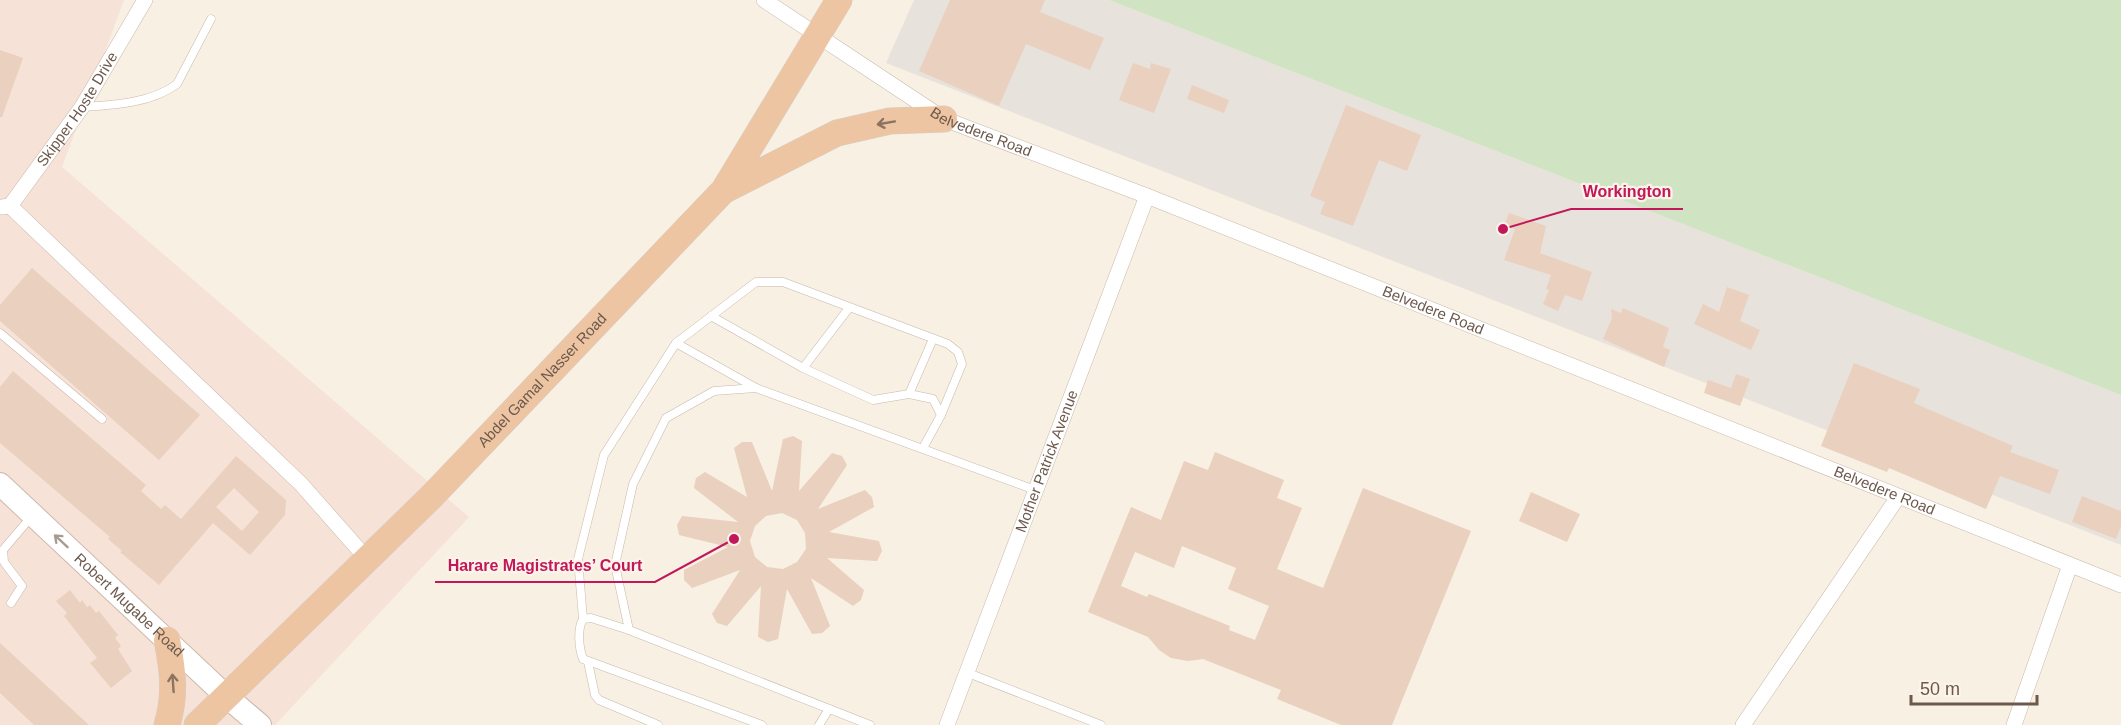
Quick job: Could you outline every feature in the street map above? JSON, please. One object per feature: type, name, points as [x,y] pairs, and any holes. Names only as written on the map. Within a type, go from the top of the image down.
[{"type":"highway","name":"Abdel Gamal Nasser Road","points":[[198,725],[368,560],[497,429],[724,190],[839,0]]},
{"type":"highway","points":[[724,190],[837,133],[890,121],[944,119]]},
{"type":"highway","points":[[167,640],[174,687],[173,705],[167,725]]},
{"type":"main road","name":"Robert Mugabe Road","points":[[0,484],[226,696],[260,725]]},
{"type":"street","name":"Skipper Hoste Drive","points":[[5,207],[82,107],[145,0]]},
{"type":"street","name":"Belvedere Road","points":[[764,0],[944,119],[1147,196],[2121,585]]},
{"type":"street","name":"Mother Patrick Avenue","points":[[947,725],[1147,196]]},
{"type":"street","points":[[5,207],[301,484],[368,560]]},
{"type":"street","points":[[1743,725],[1898,497]]},
{"type":"street","points":[[2014,725],[2070,565]]},
{"type":"lane","points":[[82,107],[123,103],[170,90],[177,84],[211,19]]},
{"type":"lane","points":[[762,725],[583,659],[580,652],[580,624],[583,619],[578,559],[604,455],[676,343],[756,282],[783,282],[933,339],[958,352],[962,364],[941,416],[923,448]]},
{"type":"lane","points":[[803,368],[849,308]]},
{"type":"lane","points":[[711,316],[803,368],[873,400],[909,394],[933,399],[941,416]]},
{"type":"lane","points":[[0,333],[102,419]]},
{"type":"lane","points":[[909,394],[933,339]]},
{"type":"lane","points":[[676,343],[756,388],[1035,490]]},
{"type":"lane","points":[[629,630],[615,565],[633,484],[666,418],[714,391],[756,388]]},
{"type":"lane","points":[[11,603],[22,586],[4,562],[3,550],[33,515]]},
{"type":"lane","points":[[583,619],[591,618],[629,630],[870,725]]},
{"type":"lane","points":[[588,662],[595,695],[599,700],[658,725]]},
{"type":"lane","points":[[968,673],[1101,725]]},
{"type":"lane","points":[[819,725],[830,709]]},
{"type":"shaded area","points":[[0,0],[124,0],[62,167],[469,517],[275,725],[0,725]]},
{"type":"shaded area","points":[[914,0],[1109,0],[2121,395],[2121,545],[886,63]]},
{"type":"green space","points":[[1109,0],[2121,0],[2121,395]]},
{"type":"building","points":[[950,0],[1045,0],[1040,12],[1104,38],[1090,70],[1026,44],[999,106],[919,71]]},
{"type":"building","points":[[0,50],[23,58],[2,117],[0,117]]},
{"type":"building","points":[[1133,63],[1150,69],[1151,63],[1171,69],[1154,113],[1119,100]]},
{"type":"building","points":[[1192,85],[1229,100],[1224,113],[1187,99]]},
{"type":"building","points":[[1346,105],[1421,135],[1407,171],[1379,160],[1353,226],[1320,214],[1325,202],[1310,196]]},
{"type":"building","points":[[1509,213],[1546,226],[1540,253],[1592,272],[1582,301],[1565,295],[1558,311],[1543,304],[1549,290],[1546,289],[1551,275],[1504,260],[1515,229],[1504,226]]},
{"type":"building","points":[[32,268],[200,415],[159,460],[0,321],[0,305]]},
{"type":"building","points":[[1727,287],[1749,295],[1740,321],[1760,330],[1751,350],[1694,324],[1703,304],[1719,312]]},
{"type":"building","points":[[1623,308],[1669,328],[1663,347],[1670,350],[1664,367],[1603,339],[1612,318],[1611,309],[1621,313]]},
{"type":"building","points":[[1854,363],[1920,389],[1914,403],[2013,446],[2010,452],[2059,470],[2050,494],[2000,476],[1986,509],[1889,468],[1887,472],[1821,446]]},
{"type":"building","points":[[13,371],[146,485],[141,491],[161,509],[165,505],[181,519],[236,456],[286,500],[285,515],[250,555],[213,523],[159,585],[120,552],[122,551],[108,539],[110,537],[0,443],[0,387]],"holes":[[[234,488],[259,512],[242,531],[216,507]]]},
{"type":"building","points":[[1736,374],[1750,379],[1740,406],[1704,393],[1708,380],[1731,388]]},
{"type":"building","points":[[793,436],[802,441],[799,491],[832,453],[842,456],[847,465],[818,509],[865,490],[872,497],[874,507],[829,532],[879,541],[882,551],[877,561],[827,558],[864,590],[861,600],[853,606],[811,578],[830,626],[822,633],[812,634],[787,589],[778,639],[768,642],[758,637],[761,586],[727,626],[717,623],[712,614],[740,570],[692,588],[684,580],[684,570],[728,547],[679,535],[677,525],[682,516],[738,522],[694,488],[696,478],[705,472],[747,497],[734,448],[742,442],[752,442],[772,491],[783,439]],"holes":[[[782,513],[797,520],[805,533],[806,549],[797,562],[783,569],[767,567],[755,557],[750,541],[755,526],[766,516]]]},
{"type":"building","points":[[1215,452],[1284,480],[1277,498],[1302,508],[1277,569],[1323,588],[1363,488],[1471,531],[1392,725],[1341,725],[1277,699],[1281,690],[1203,659],[1188,661],[1171,658],[1159,650],[1148,637],[1088,612],[1131,507],[1161,520],[1184,461],[1208,470]],"holes":[[[1182,546],[1236,568],[1228,589],[1269,606],[1255,640],[1229,630],[1230,626],[1149,594],[1147,597],[1121,586],[1135,552],[1174,568]]]},
{"type":"building","points":[[1531,492],[1580,514],[1567,542],[1519,521]]},
{"type":"building","points":[[2082,496],[2121,511],[2121,526],[2116,539],[2072,522]]},
{"type":"building","points":[[70,590],[80,603],[82,600],[96,613],[99,611],[118,635],[115,638],[121,646],[118,649],[132,671],[111,688],[90,663],[97,658],[64,616],[67,613],[56,601]]},
{"type":"building","points":[[0,643],[89,725],[34,725],[0,693]]},
{"type":"place","name":"Workington","points":[[1503,229]]},
{"type":"place","name":"Harare Magistrates’ Court","points":[[734,539]]}]
